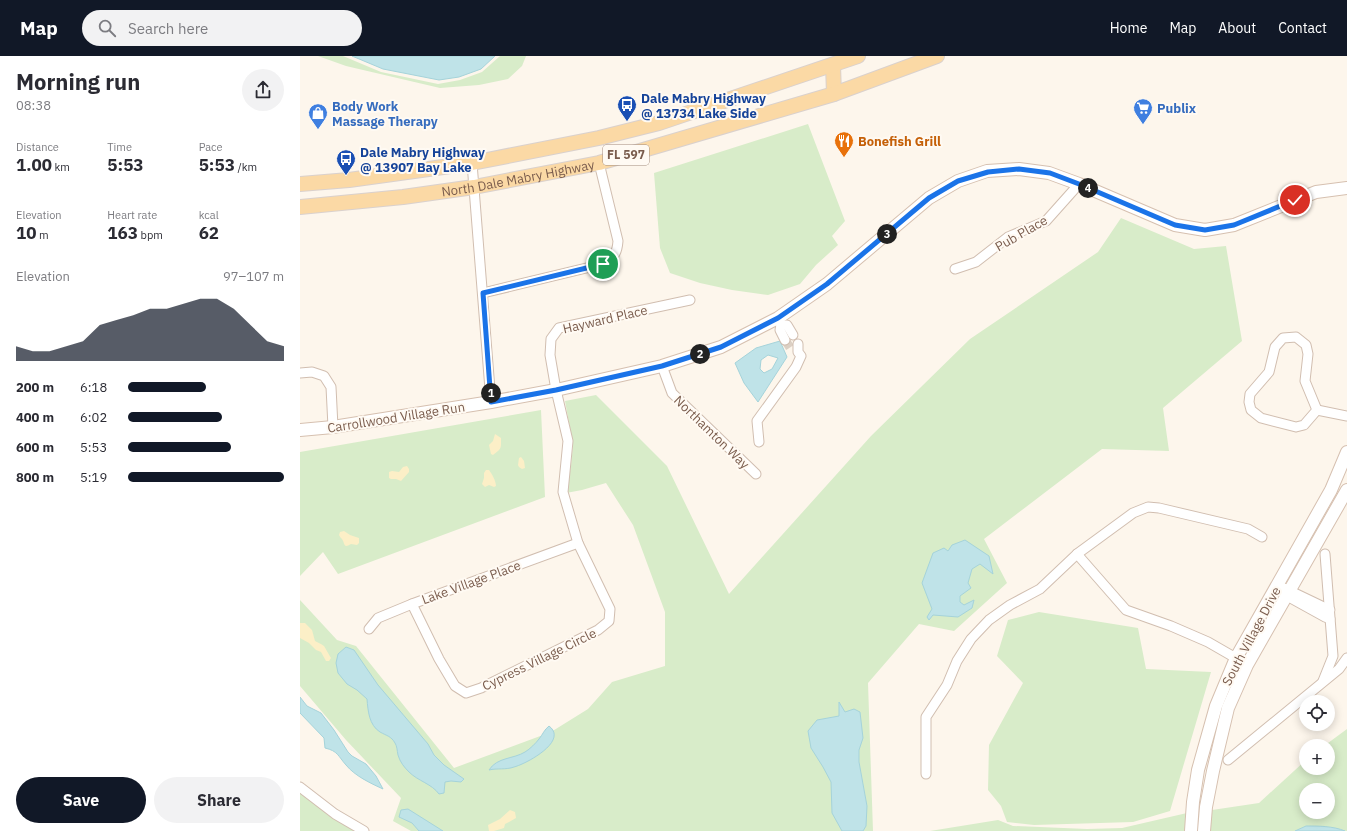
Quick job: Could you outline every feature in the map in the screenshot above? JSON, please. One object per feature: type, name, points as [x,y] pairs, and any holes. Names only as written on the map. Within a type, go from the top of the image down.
[{"type":"main road","name":"North Dale Mabry Highway","points":[[300,184],[349,180],[472,163],[599,138],[659,123],[833,60],[858,56]]},
{"type":"main road","name":"North Dale Mabry Highway","points":[[300,207],[396,198],[474,187],[599,163],[839,92],[936,56]]},
{"type":"main road","points":[[833,60],[839,92]]},
{"type":"street","points":[[472,163],[491,402]]},
{"type":"street","points":[[483,293],[603,264],[613,257],[617,250],[618,241],[599,163]]},
{"type":"street","name":"Carrollwood Village Run","points":[[300,430],[333,427],[556,390],[662,366],[721,347],[780,321],[827,284],[929,198],[958,181],[988,172],[1019,169],[1050,173],[1175,225],[1205,230],[1234,225],[1316,192],[1347,188]]},
{"type":"street","name":"Pub Place","points":[[955,269],[976,262],[1008,237],[1046,221],[1079,184]]},
{"type":"street","name":"Hayward Place","points":[[565,499],[563,492],[568,441],[556,390],[550,355],[550,339],[559,328],[690,300]]},
{"type":"street","points":[[780,321],[780,330],[789,338]]},
{"type":"street","points":[[1296,337],[1306,345],[1308,354],[1305,381],[1317,410],[1304,425],[1296,427],[1261,418],[1251,410],[1249,402],[1250,394],[1269,372],[1275,347],[1283,338],[1296,337]]},
{"type":"street","points":[[759,442],[757,421],[796,367],[800,356],[796,348]]},
{"type":"street","name":"Northamton Way","points":[[662,366],[672,393],[756,474]]},
{"type":"street","points":[[300,373],[312,372],[324,376],[331,387],[333,427]]},
{"type":"street","points":[[1317,410],[1347,416]]},
{"type":"street","name":"South Village Drive","points":[[1191,831],[1193,802],[1198,770],[1216,706],[1236,658],[1331,490],[1347,452]]},
{"type":"street","name":"South Village Drive","points":[[1204,831],[1206,807],[1213,771],[1228,708],[1247,665],[1289,594],[1347,490]]},
{"type":"street","name":"Cypress Village Circle","points":[[412,604],[439,659],[455,686],[466,693],[481,688],[598,630],[609,622],[610,609],[578,543],[565,499]]},
{"type":"street","points":[[926,774],[926,717],[946,685],[957,661],[970,640],[989,620],[1004,608],[1040,589],[1077,554],[1133,513],[1148,507],[1159,508],[1248,529],[1262,537]]},
{"type":"street","name":"Lake Village Place","points":[[369,629],[378,618],[412,604],[578,543]]},
{"type":"street","points":[[1077,554],[1126,610],[1171,626],[1208,642],[1247,665]]},
{"type":"street","points":[[1323,682],[1333,656],[1326,554]]},
{"type":"street","points":[[1277,585],[1325,617],[1330,614]]},
{"type":"street","points":[[1228,760],[1339,670],[1346,659],[1333,656]]},
{"type":"street","points":[[300,787],[335,814],[364,831]]},
{"type":"green space","points":[[318,56],[343,56],[381,72],[438,84],[460,80],[482,72],[500,56],[526,56],[522,66],[508,79],[479,85],[440,88],[346,66]]},
{"type":"green space","points":[[808,124],[845,221],[832,236],[838,245],[816,265],[800,284],[768,295],[732,290],[700,283],[670,273],[660,248],[654,173]]},
{"type":"green space","points":[[1121,218],[1194,249],[1226,246],[1242,341],[1163,408],[1169,451],[1102,449],[984,539],[1007,583],[954,631],[919,624],[868,683],[873,831],[411,831],[393,821],[401,798],[346,740],[300,686],[300,600],[337,640],[356,646],[454,768],[551,732],[588,709],[612,682],[665,666],[665,612],[633,525],[606,483],[566,493],[573,445],[565,401],[596,395],[667,466],[729,594],[871,436],[970,339],[1098,252]]},
{"type":"green space","points":[[541,410],[545,497],[338,574],[323,552],[300,576],[300,452]]},
{"type":"green space","points":[[1039,612],[1138,628],[1146,669],[1211,672],[1170,811],[1133,822],[1034,825],[1007,822],[1001,806],[988,790],[989,745],[1023,683],[997,656],[1008,620]]},
{"type":"green space","points":[[1347,729],[1347,831],[1210,831],[1212,810],[1259,803],[1299,766],[1299,775],[1335,775],[1335,739],[1333,739]]},
{"type":"green space","points":[[300,792],[356,831],[300,831]]},
{"type":"green space","points":[[1187,813],[1186,831],[930,831],[998,820],[1013,826],[1087,829],[1122,828]]},
{"type":"sand","points":[[495,434],[501,438],[501,446],[493,455],[491,454],[489,445],[493,441]]},
{"type":"sand","points":[[521,457],[524,461],[525,468],[522,469],[518,465],[519,458]]},
{"type":"sand","points":[[407,466],[409,472],[401,481],[389,478],[389,472],[399,472],[403,467]]},
{"type":"sand","points":[[486,470],[489,470],[491,473],[495,480],[496,486],[494,487],[489,485],[485,487],[482,484]]},
{"type":"sand","points":[[344,531],[359,538],[359,543],[357,545],[351,544],[345,546],[339,535],[340,532]]},
{"type":"sand","points":[[300,623],[305,623],[312,630],[315,641],[324,646],[331,658],[329,661],[326,661],[321,652],[300,638]]},
{"type":"sand","points":[[510,810],[515,812],[516,818],[505,824],[504,828],[489,831],[488,825],[500,819]]},
{"type":"water","points":[[352,56],[495,56],[481,69],[459,77],[439,80],[383,69]]},
{"type":"water","points":[[780,341],[787,357],[758,402],[744,383],[735,363],[756,348]],"holes":[[[768,355],[778,358],[772,369],[764,373],[760,369],[761,360]]]},
{"type":"water","points":[[965,540],[989,556],[993,574],[980,564],[972,569],[968,583],[971,588],[960,596],[960,602],[964,605],[974,600],[972,608],[958,617],[933,615],[929,620],[927,617],[932,609],[922,583],[933,553],[944,548],[948,551],[952,545]]},
{"type":"water","points":[[346,647],[354,650],[378,685],[428,744],[434,755],[444,765],[464,779],[461,782],[445,782],[444,793],[439,794],[405,768],[400,760],[396,745],[392,739],[373,726],[367,699],[347,684],[338,673],[336,663],[338,654]]},
{"type":"water","points":[[300,697],[307,706],[321,713],[348,752],[366,764],[376,776],[383,789],[358,776],[335,752],[325,748],[324,738],[300,713]]},
{"type":"water","points":[[839,702],[845,712],[854,709],[860,712],[863,738],[859,750],[859,762],[867,806],[866,826],[863,831],[842,831],[832,813],[831,782],[811,748],[808,731],[817,720],[839,716]]},
{"type":"water","points":[[549,726],[554,732],[554,738],[550,745],[536,757],[511,768],[489,770],[501,760],[527,751]]},
{"type":"water","points":[[408,809],[443,831],[419,831],[412,823],[399,817],[401,810]]},
{"type":"water","points":[[1306,826],[1331,827],[1345,831],[1295,831]]},
{"type":"tunnel","points":[[785,340],[791,349]]},
{"type":"place","name":"Dale Mabry Highway @ 13734 Lake Side","points":[[627,122]]},
{"type":"place","name":"Publix","points":[[1143,125]]},
{"type":"place","name":"Body Work Massage Therapy","points":[[318,130]]},
{"type":"place","name":"Bonefish Grill","points":[[844,158]]},
{"type":"place","name":"Dale Mabry Highway @ 13907 Bay Lake","points":[[346,176]]},
{"type":"route","points":[[603,264],[483,293],[491,402],[556,390],[662,366],[721,347],[778,318],[827,284],[929,198],[958,181],[988,172],[1019,169],[1050,173],[1175,225],[1205,230],[1234,225],[1295,200]]}]
